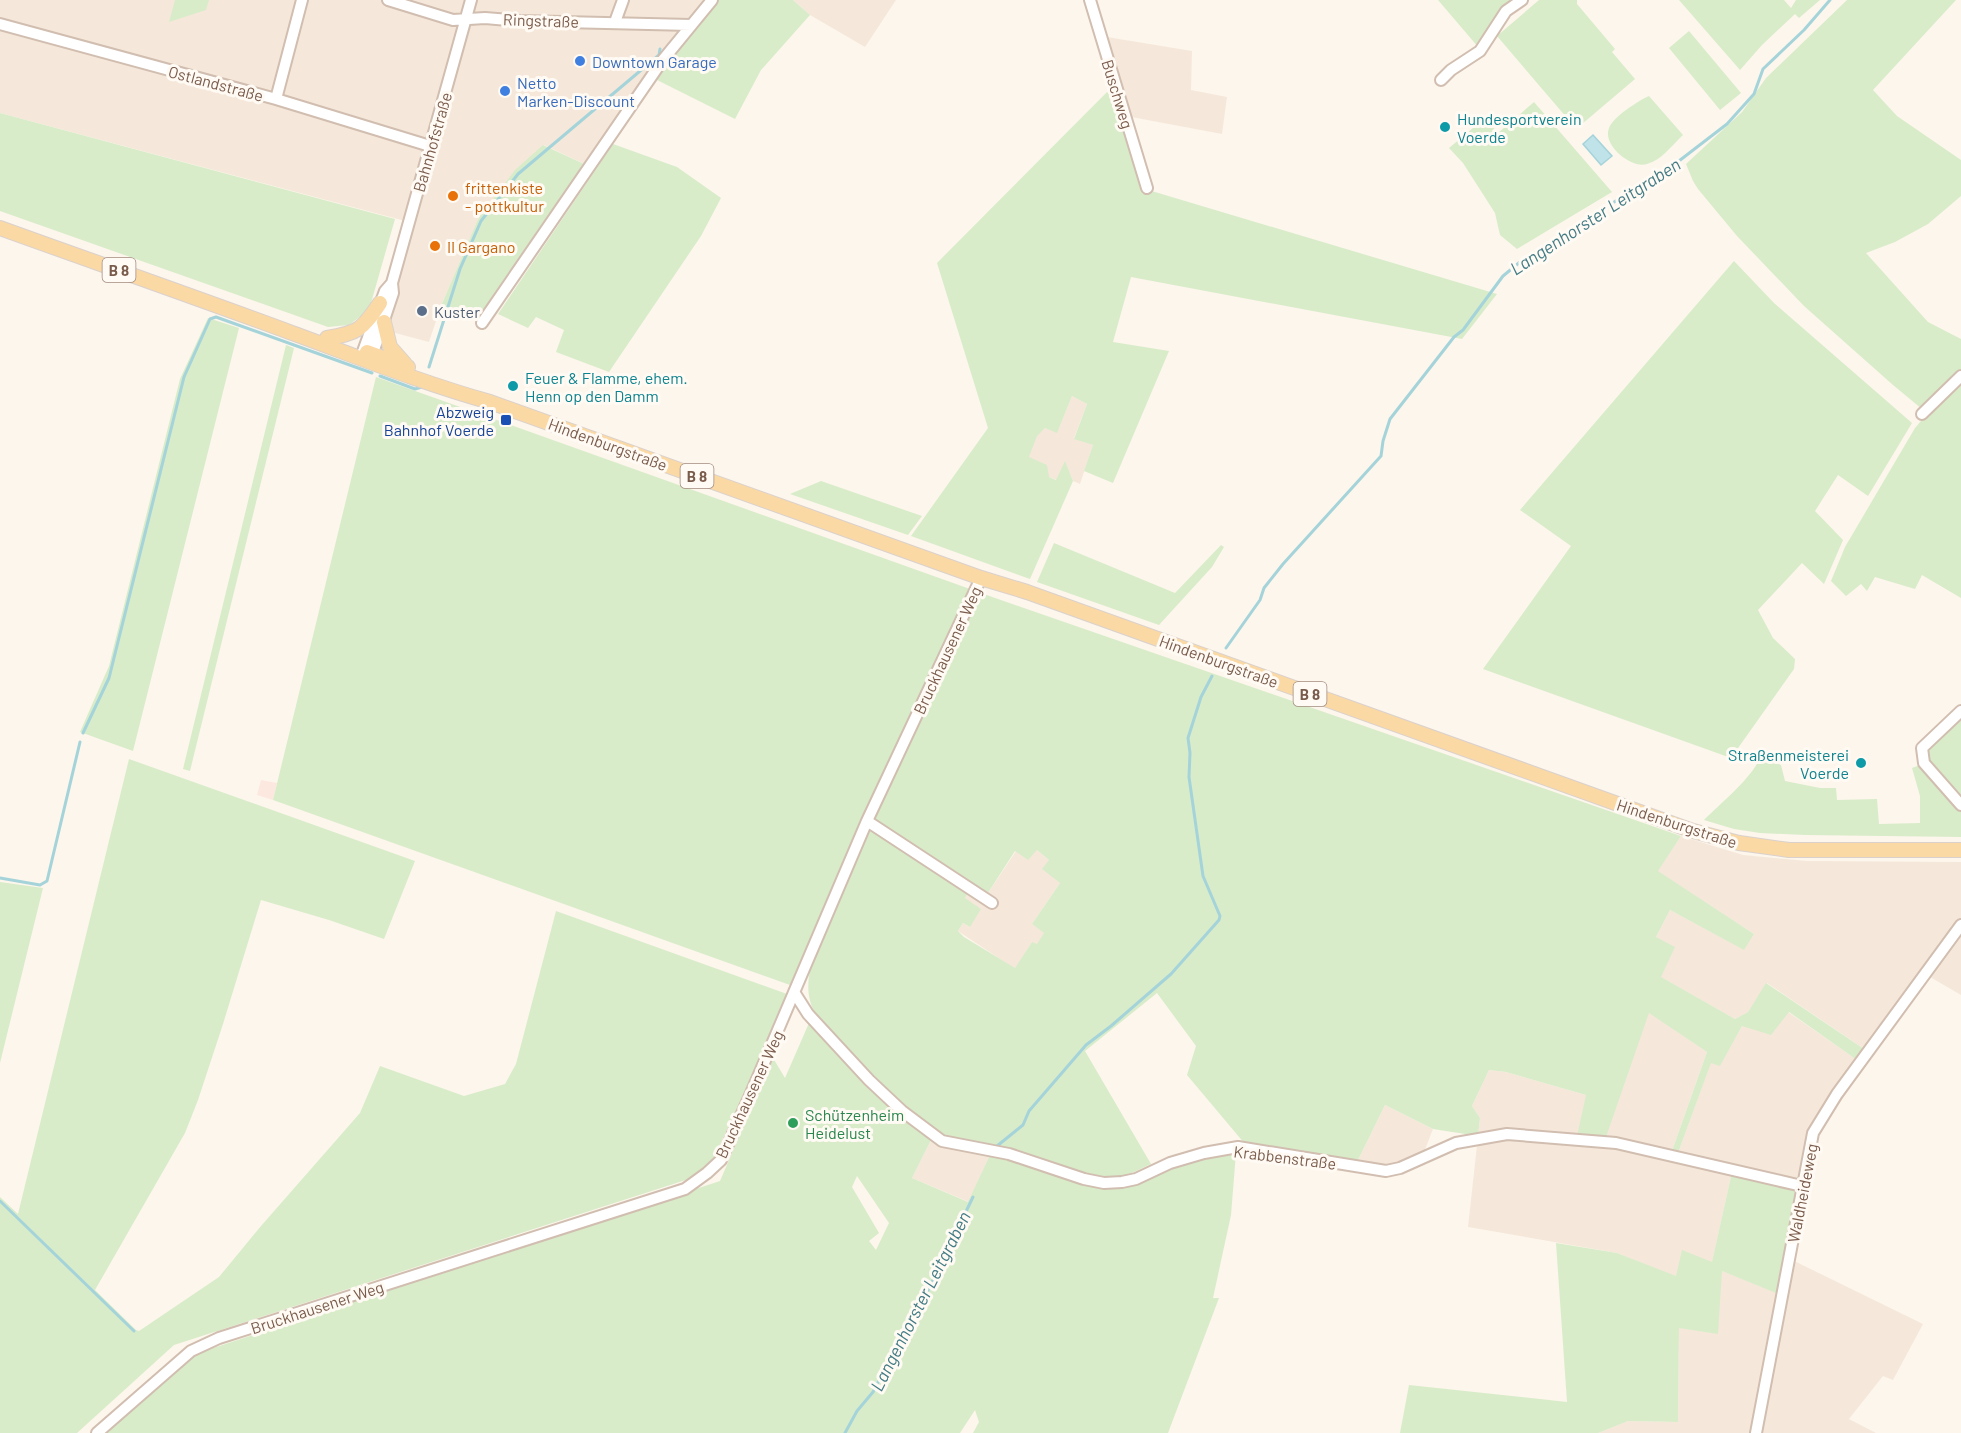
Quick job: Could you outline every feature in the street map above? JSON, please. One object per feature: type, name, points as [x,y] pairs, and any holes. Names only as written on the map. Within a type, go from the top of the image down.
[{"type":"main road","name":"Hindenburgstraße","points":[[0,228],[238,313],[447,380],[490,402]]},
{"type":"main road","points":[[327,338],[354,333],[370,319],[380,303]]},
{"type":"main road","name":"Hindenburgstraße","points":[[238,313],[327,338],[442,388],[490,402],[1717,838],[1789,850],[1961,850]]},
{"type":"main road","points":[[384,322],[390,347],[397,358],[409,367]]},
{"type":"street","points":[[276,99],[302,0]]},
{"type":"street","name":"Ringstraße","points":[[388,0],[453,20],[466,18],[691,25]]},
{"type":"street","name":"Bahnhofstraße","points":[[367,356],[384,322],[393,293],[392,283],[471,0]]},
{"type":"street","points":[[615,22],[623,0]]},
{"type":"street","points":[[482,323],[662,61],[712,0]]},
{"type":"street","name":"Buschweg","points":[[1090,0],[1147,188]]},
{"type":"street","points":[[1441,80],[1451,70],[1480,51],[1506,11],[1522,0]]},
{"type":"street","name":"Ostlandstraße","points":[[0,24],[276,99],[430,146]]},
{"type":"street","name":"Bahnhofstraße","points":[[367,356],[380,303],[385,291],[392,283]]},
{"type":"street","points":[[1922,414],[1961,376]]},
{"type":"street","name":"Bruckhausener Weg","points":[[97,1433],[191,1352],[219,1338],[685,1190],[721,1160],[867,822],[981,578]]},
{"type":"street","points":[[1961,711],[1922,748],[1924,763],[1961,805]]},
{"type":"street","points":[[867,822],[992,903]]},
{"type":"street","name":"Waldheideweg","points":[[1756,1433],[1813,1133],[1826,1110],[1961,925]]},
{"type":"street","name":"Krabbenstraße","points":[[794,992],[808,1014],[869,1080],[902,1111],[942,1141],[1009,1154],[1084,1179],[1122,1182],[1136,1179],[1170,1163],[1204,1153],[1238,1147],[1386,1171],[1400,1168],[1456,1143],[1507,1134],[1616,1143],[1803,1186]]},
{"type":"shaded area","points":[[0,0],[718,0],[655,79],[595,169],[544,145],[478,219],[441,306],[429,342],[380,329],[409,222],[0,113]]},
{"type":"shaded area","points":[[793,0],[896,0],[865,47],[810,15]]},
{"type":"shaded area","points":[[1107,37],[1192,51],[1191,90],[1227,97],[1222,134],[1126,116]]},
{"type":"shaded area","points":[[1072,396],[1087,404],[1074,438],[1093,445],[1080,484],[1073,481],[1065,462],[1057,480],[1049,477],[1028,457],[1037,435],[1045,428],[1057,432]]},
{"type":"shaded area","points":[[261,780],[277,783],[273,800],[257,795]]},
{"type":"shaded area","points":[[1681,836],[1743,855],[1807,861],[1961,862],[1961,995],[1930,977],[1873,1055],[1767,983],[1748,1012],[1735,1019],[1660,977],[1656,937],[1670,910],[1743,949],[1754,934],[1657,871]]},
{"type":"shaded area","points":[[1037,850],[1049,860],[1060,883],[1032,924],[1045,933],[1037,945],[1032,942],[1015,969],[958,931],[963,923],[970,927],[965,898],[972,887],[986,896],[1016,851]]},
{"type":"shaded area","points":[[1649,1012],[1707,1052],[1672,1151],[1678,1153],[1711,1062],[1720,1065],[1742,1026],[1788,1012],[1866,1066],[1816,1136],[1807,1190],[1732,1172],[1712,1263],[1676,1277],[1617,1253],[1468,1227],[1480,1118],[1472,1106],[1489,1070],[1506,1072],[1586,1095]]},
{"type":"shaded area","points":[[1385,1105],[1433,1129],[1424,1152],[1387,1168],[1357,1162]]},
{"type":"shaded area","points":[[932,1138],[989,1157],[969,1202],[912,1178]]},
{"type":"shaded area","points":[[1784,1256],[1923,1324],[1893,1380],[1883,1376],[1849,1419],[1876,1433],[1598,1433],[1628,1421],[1678,1422],[1679,1327],[1722,1271],[1776,1292]]},
{"type":"green space","points":[[175,0],[209,0],[206,10],[169,22]]},
{"type":"green space","points":[[718,0],[793,0],[810,15],[761,70],[735,119],[655,79]]},
{"type":"green space","points":[[1438,0],[1516,0],[1479,48]]},
{"type":"green space","points":[[1539,0],[1577,0],[1577,4],[1615,49],[1612,52],[1635,79],[1582,124],[1567,118],[1497,36]]},
{"type":"green space","points":[[1679,0],[1784,0],[1791,8],[1796,0],[1820,0],[1799,18],[1795,14],[1762,45],[1740,70]]},
{"type":"green space","points":[[1847,0],[1956,0],[1873,90],[1897,116],[1961,160],[1961,196],[1928,224],[1895,242],[1866,253],[1928,322],[1961,339],[1961,372],[1922,409],[1804,306],[1737,236],[1698,189],[1686,164],[1742,112],[1766,78]]},
{"type":"green space","points":[[1689,31],[1741,93],[1720,110],[1669,48]]},
{"type":"green space","points":[[1112,87],[1145,189],[1497,294],[1462,339],[1131,277],[1113,342],[1169,351],[1113,483],[1084,471],[1093,445],[1074,439],[1087,404],[1072,396],[1057,433],[1045,428],[1037,436],[1029,457],[1047,465],[1049,477],[1056,480],[1065,461],[1073,481],[1030,579],[911,536],[988,428],[937,263]]},
{"type":"green space","points":[[1649,96],[1683,135],[1657,159],[1640,165],[1619,154],[1608,135],[1609,128],[1615,119]]},
{"type":"green space","points":[[1534,102],[1612,192],[1517,249],[1500,235],[1495,213],[1463,163],[1449,148],[1485,118],[1498,133]]},
{"type":"green space","points":[[0,113],[395,219],[369,310],[349,325],[328,327],[0,211]]},
{"type":"green space","points":[[613,144],[677,167],[721,198],[701,236],[609,372],[556,352],[564,330],[536,317],[528,328],[498,314]]},
{"type":"green space","points":[[543,145],[584,164],[479,320],[441,306],[478,219],[515,170]]},
{"type":"green space","points":[[1734,261],[1774,303],[1912,423],[1868,496],[1838,475],[1815,511],[1843,540],[1824,584],[1802,563],[1758,610],[1773,638],[1795,659],[1794,669],[1731,758],[1483,669],[1571,546],[1520,510]]},
{"type":"green space","points":[[208,318],[239,328],[133,751],[80,732],[109,666],[180,379]]},
{"type":"green space","points":[[286,345],[294,348],[190,771],[183,769]]},
{"type":"green space","points":[[376,377],[970,589],[790,985],[273,800]]},
{"type":"green space","points":[[1961,380],[1961,598],[1922,575],[1915,589],[1875,577],[1867,591],[1861,584],[1846,596],[1831,581],[1845,547],[1915,428],[1937,402]]},
{"type":"green space","points":[[821,481],[922,516],[908,535],[790,494]]},
{"type":"green space","points":[[1054,543],[1175,593],[1221,545],[1224,547],[1212,567],[1159,625],[1037,582]]},
{"type":"green space","points":[[978,592],[1681,836],[1658,871],[1754,934],[1744,950],[1670,910],[1656,937],[1675,947],[1661,977],[1735,1019],[1748,1012],[1766,983],[1864,1049],[1857,1060],[1789,1012],[1771,1035],[1742,1026],[1720,1066],[1711,1063],[1678,1153],[1672,1151],[1707,1052],[1649,1013],[1605,1140],[1577,1136],[1586,1095],[1506,1072],[1489,1070],[1472,1106],[1480,1118],[1478,1136],[1433,1129],[1385,1105],[1357,1162],[1245,1144],[1187,1075],[1196,1046],[1157,993],[1085,1051],[1151,1164],[1121,1178],[1084,1174],[974,1141],[954,1141],[928,1125],[899,1101],[821,1023],[809,998],[808,982],[813,955],[864,834],[876,829],[970,890],[965,898],[981,909],[970,927],[963,923],[958,931],[964,937],[1015,968],[1032,942],[1037,944],[1044,933],[1032,924],[1060,883],[1042,869],[1049,860],[1037,850],[1028,860],[1015,851],[986,896],[871,820]]},
{"type":"green space","points":[[1961,716],[1961,796],[1934,767],[1928,753],[1928,746]]},
{"type":"green space","points":[[1761,756],[1781,765],[1785,781],[1820,788],[1836,788],[1837,800],[1877,799],[1879,824],[1920,823],[1920,796],[1912,768],[1920,765],[1961,812],[1961,837],[1760,833],[1734,829],[1704,820],[1744,781]]},
{"type":"green space","points":[[129,759],[415,861],[384,939],[261,900],[223,1024],[185,1133],[95,1290],[136,1330],[139,1331],[219,1277],[360,1113],[380,1066],[464,1096],[505,1084],[516,1064],[556,911],[787,994],[714,1157],[692,1178],[174,1345],[77,1433],[0,1433],[0,1197],[18,1214]]},
{"type":"green space","points":[[0,882],[43,888],[0,1063]]},
{"type":"green space","points":[[809,1023],[932,1138],[912,1178],[968,1202],[989,1157],[997,1154],[1086,1185],[1116,1188],[1176,1165],[1236,1153],[1231,1215],[1213,1298],[1219,1298],[1168,1433],[973,1433],[979,1422],[975,1410],[960,1433],[106,1433],[198,1353],[720,1181],[773,1058],[785,1078]],"holes":[[[857,1176],[889,1223],[876,1250],[869,1241],[879,1233],[852,1187]]]},
{"type":"green space","points":[[1732,1172],[1797,1188],[1776,1293],[1722,1271],[1718,1334],[1679,1328],[1678,1422],[1628,1421],[1598,1433],[1400,1433],[1409,1385],[1567,1402],[1556,1243],[1617,1253],[1676,1276],[1682,1250],[1712,1262]]},
{"type":"water","points":[[1593,135],[1612,156],[1601,165],[1583,144]]},
{"type":"waterway","name":"Langenhorster Leitgraben","points":[[1226,648],[1260,600],[1264,588],[1283,564],[1381,456],[1390,419],[1454,337],[1463,330],[1503,276],[1520,262],[1675,164],[1727,124],[1754,94],[1763,69],[1804,30],[1830,0]]},
{"type":"waterway","points":[[429,367],[460,269],[481,221],[518,174],[659,55],[660,49]]},
{"type":"waterway","points":[[83,733],[109,678],[184,377],[210,319],[216,317],[372,373]]},
{"type":"waterway","points":[[380,376],[415,389],[422,387]]},
{"type":"waterway","name":"Langenhorster Leitgraben","points":[[997,1146],[1023,1125],[1029,1111],[1086,1045],[1171,974],[1219,920],[1220,916],[1203,876],[1189,777],[1188,738],[1201,697],[1212,676]]},
{"type":"waterway","points":[[0,878],[40,885],[47,881],[80,742]]},
{"type":"waterway","name":"Langenhorster Leitgraben","points":[[845,1433],[857,1411],[873,1392],[919,1309],[973,1197]]},
{"type":"waterway","points":[[0,1201],[134,1331]]},
{"type":"place","name":"Downtown Garage","points":[[580,61]]},
{"type":"place","name":"Netto Marken-Discount","points":[[505,91]]},
{"type":"place","name":"Hundesportverein Voerde","points":[[1445,127]]},
{"type":"place","name":"frittenkiste - pottkultur","points":[[453,196]]},
{"type":"place","name":"Il Gargano","points":[[435,246]]},
{"type":"place","name":"Kuster","points":[[422,311]]},
{"type":"place","name":"Feuer & Flamme, ehem. Henn op den Damm","points":[[513,386]]},
{"type":"place","name":"Abzweig Bahnhof Voerde","points":[[506,420]]},
{"type":"place","name":"Straßenmeisterei Voerde","points":[[1861,763]]},
{"type":"place","name":"Schützenheim Heidelust","points":[[793,1123]]}]
